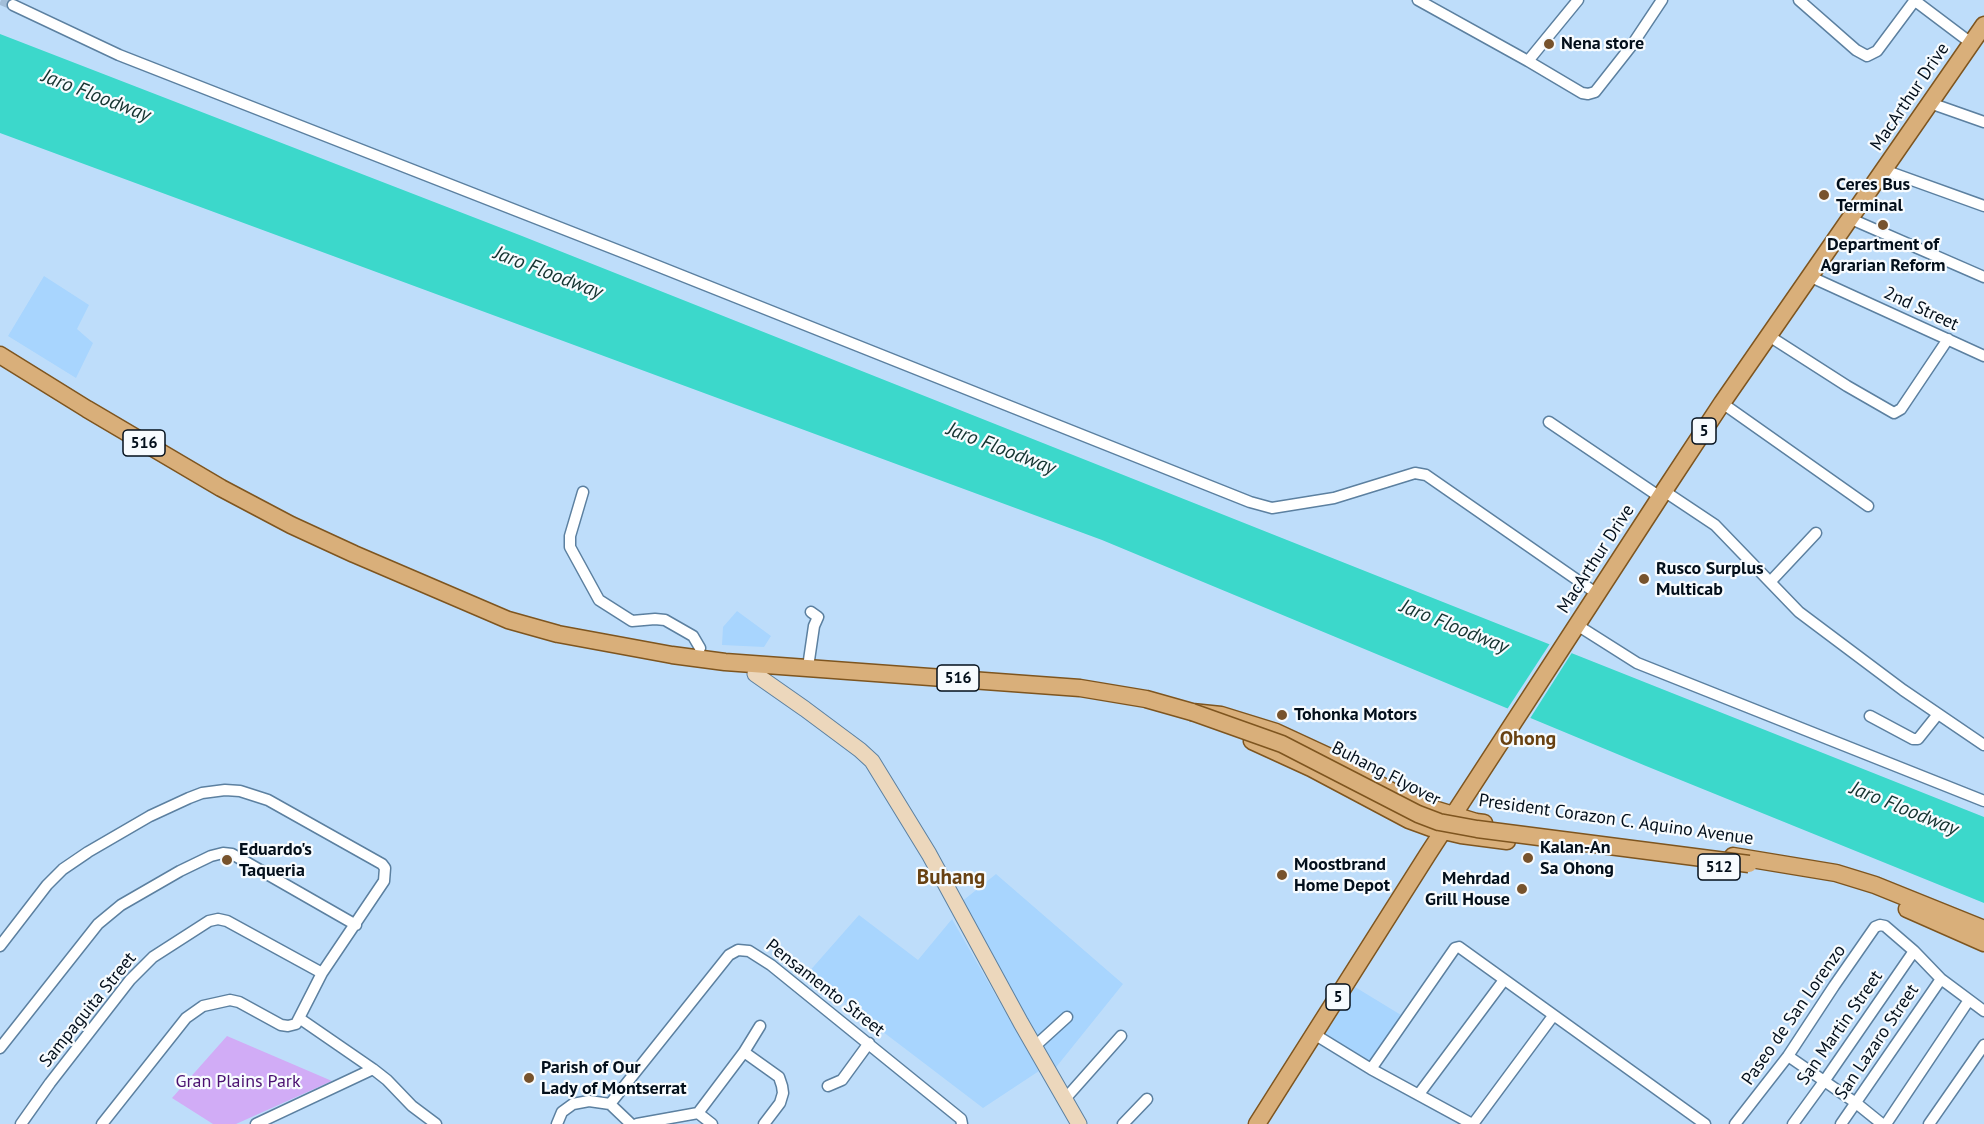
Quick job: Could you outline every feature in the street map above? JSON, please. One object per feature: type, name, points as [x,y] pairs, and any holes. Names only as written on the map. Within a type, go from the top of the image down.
[{"type":"main road","name":"MacArthur Drive","points":[[1257,1124],[1596,593],[1722,403],[1984,25]]},
{"type":"main road","name":"President Corazon C. Aquino Avenue","points":[[0,355],[221,488],[291,525],[354,555],[508,620],[558,634],[672,655],[721,661],[1080,688],[1146,699],[1192,712],[1221,715],[1276,732],[1330,757],[1411,802],[1425,807],[1476,822],[1769,867],[1873,895],[1984,943]]},
{"type":"main road","points":[[700,648],[709,656],[749,669],[755,674]]},
{"type":"main road","name":"President Corazon C. Aquino Avenue","points":[[1192,712],[1216,729],[1263,745],[1292,758],[1409,820],[1443,831],[1472,837],[1836,873],[1875,885],[1984,929]]},
{"type":"main road","name":"Buhang Flyover","points":[[1192,712],[1282,744],[1418,814],[1439,822],[1477,829],[1749,864]]},
{"type":"main road","points":[[1425,807],[1438,806],[1468,793],[1475,814],[1481,820],[1492,824]]},
{"type":"main road","points":[[1409,820],[1420,831],[1428,854],[1453,840],[1472,837]]},
{"type":"main road","name":"President Corazon C. Aquino Avenue","points":[[1749,864],[1769,867]]},
{"type":"street","points":[[1418,0],[1582,93],[1588,94],[1595,92],[1632,45],[1662,0]]},
{"type":"street","points":[[1528,61],[1578,0]]},
{"type":"street","points":[[1799,0],[1856,50],[1867,56],[1877,51],[1914,0],[1971,43]]},
{"type":"street","points":[[13,5],[120,55],[1250,502],[1272,508],[1334,498],[1415,473],[1426,475],[1596,593]]},
{"type":"street","points":[[1930,103],[1984,122]]},
{"type":"street","points":[[1884,170],[1984,206]]},
{"type":"street","points":[[1851,219],[1984,277]]},
{"type":"street","name":"2nd Street","points":[[1811,277],[1984,356]]},
{"type":"street","points":[[1769,336],[1872,402],[1894,413],[1901,409],[1948,339]]},
{"type":"street","points":[[1722,403],[1868,506]]},
{"type":"street","points":[[1549,422],[1715,525],[1799,612],[1903,690],[1984,745]]},
{"type":"street","points":[[583,492],[570,536],[570,547],[599,600],[632,621],[665,620],[693,636],[700,648]]},
{"type":"street","points":[[1771,581],[1816,533]]},
{"type":"street","points":[[808,667],[814,626],[818,617],[812,612]]},
{"type":"street","points":[[1575,627],[1637,663],[1984,801]]},
{"type":"street","points":[[755,674],[823,722],[872,761],[929,854],[1034,1047],[1079,1124]]},
{"type":"street","points":[[1870,716],[1913,739],[1918,739],[1938,714]]},
{"type":"street","points":[[0,946],[47,885],[63,869],[150,816],[202,793],[240,791],[268,800],[382,864],[386,874],[384,881],[322,973],[296,1023],[281,1025],[239,1002],[230,1000],[203,1006],[186,1018],[102,1124]]},
{"type":"street","points":[[0,1048],[98,924],[121,905],[180,871],[212,856],[223,853],[232,854],[356,925]]},
{"type":"street","name":"Sampaguita Street","points":[[21,1124],[130,980],[153,957],[209,921],[218,919],[227,921],[322,973]]},
{"type":"street","name":"Paseo de San Lorenzo","points":[[1735,1124],[1788,1056],[1875,927],[1885,926],[1914,951]]},
{"type":"street","points":[[1371,1069],[1455,948],[1463,949],[1705,1124]]},
{"type":"street","name":"Pensamento Street","points":[[610,1104],[729,955],[738,950],[749,951],[760,957],[869,1043],[962,1121]]},
{"type":"street","points":[[1914,951],[1941,978],[1984,1011]]},
{"type":"street","name":"San Martin Street","points":[[1793,1124],[1914,951]]},
{"type":"street","name":"San Lazaro Street","points":[[1841,1124],[1941,978]]},
{"type":"street","points":[[1419,1094],[1504,980]]},
{"type":"street","points":[[1788,1056],[1825,1080],[1884,1124],[1969,1000]]},
{"type":"street","points":[[1314,1034],[1371,1069],[1473,1124],[1553,1016]]},
{"type":"street","points":[[1034,1047],[1067,1017]]},
{"type":"street","points":[[299,1018],[373,1069],[412,1106],[436,1124]]},
{"type":"street","points":[[637,1124],[698,1113],[744,1052],[760,1026]]},
{"type":"street","points":[[1065,1099],[1121,1036]]},
{"type":"street","points":[[828,1086],[842,1080],[869,1043]]},
{"type":"street","points":[[1929,1124],[1984,1045]]},
{"type":"street","points":[[744,1052],[779,1077],[782,1086],[783,1093],[780,1103],[765,1124]]},
{"type":"street","points":[[256,1124],[373,1069]]},
{"type":"street","points":[[1123,1124],[1147,1099]]},
{"type":"street","points":[[557,1124],[562,1112],[573,1104],[589,1101],[610,1104],[631,1124]]},
{"type":"street","points":[[698,1113],[712,1124]]},
{"type":"shaded area","points":[[44,276],[89,305],[77,329],[93,343],[76,378],[8,336]]},
{"type":"shaded area","points":[[737,611],[771,636],[764,647],[722,645],[723,627]]},
{"type":"shaded area","points":[[996,874],[1123,984],[1053,1071],[960,903]]},
{"type":"shaded area","points":[[859,915],[918,960],[952,919],[1039,1071],[983,1108],[807,974]]},
{"type":"shaded area","points":[[1355,987],[1401,1015],[1371,1063],[1325,1034]]},
{"type":"green space","name":"Gran Plains Park","points":[[227,1036],[332,1081],[236,1124],[213,1124],[172,1098]]},
{"type":"water","name":"Jaro Floodway","points":[[0,34],[522,236],[1984,817],[1984,903],[1646,766],[1102,540],[0,133]]},
{"type":"pier","points":[[1551,642],[1573,651],[1529,720],[1506,711]]},
{"type":"tunnel","points":[[1,0],[13,5]]},
{"type":"place","name":"Nena store","points":[[1549,44]]},
{"type":"place","name":"Ceres Bus Terminal","points":[[1824,195]]},
{"type":"place","name":"Department of Agrarian Reform","points":[[1883,225]]},
{"type":"place","name":"Rusco Surplus Multicab","points":[[1644,579]]},
{"type":"place","name":"Tohonka Motors","points":[[1282,715]]},
{"type":"place","name":"Kalan-An Sa Ohong","points":[[1528,858]]},
{"type":"place","name":"Eduardo's Taqueria","points":[[227,860]]},
{"type":"place","name":"Moostbrand Home Depot","points":[[1282,875]]},
{"type":"place","name":"Mehrdad Grill House","points":[[1522,889]]},
{"type":"place","name":"Parish of Our Lady of Montserrat","points":[[529,1078]]},
{"type":"district","name":"Ohong","points":[[1528,739]]},
{"type":"district","name":"Buhang","points":[[951,878]]}]
